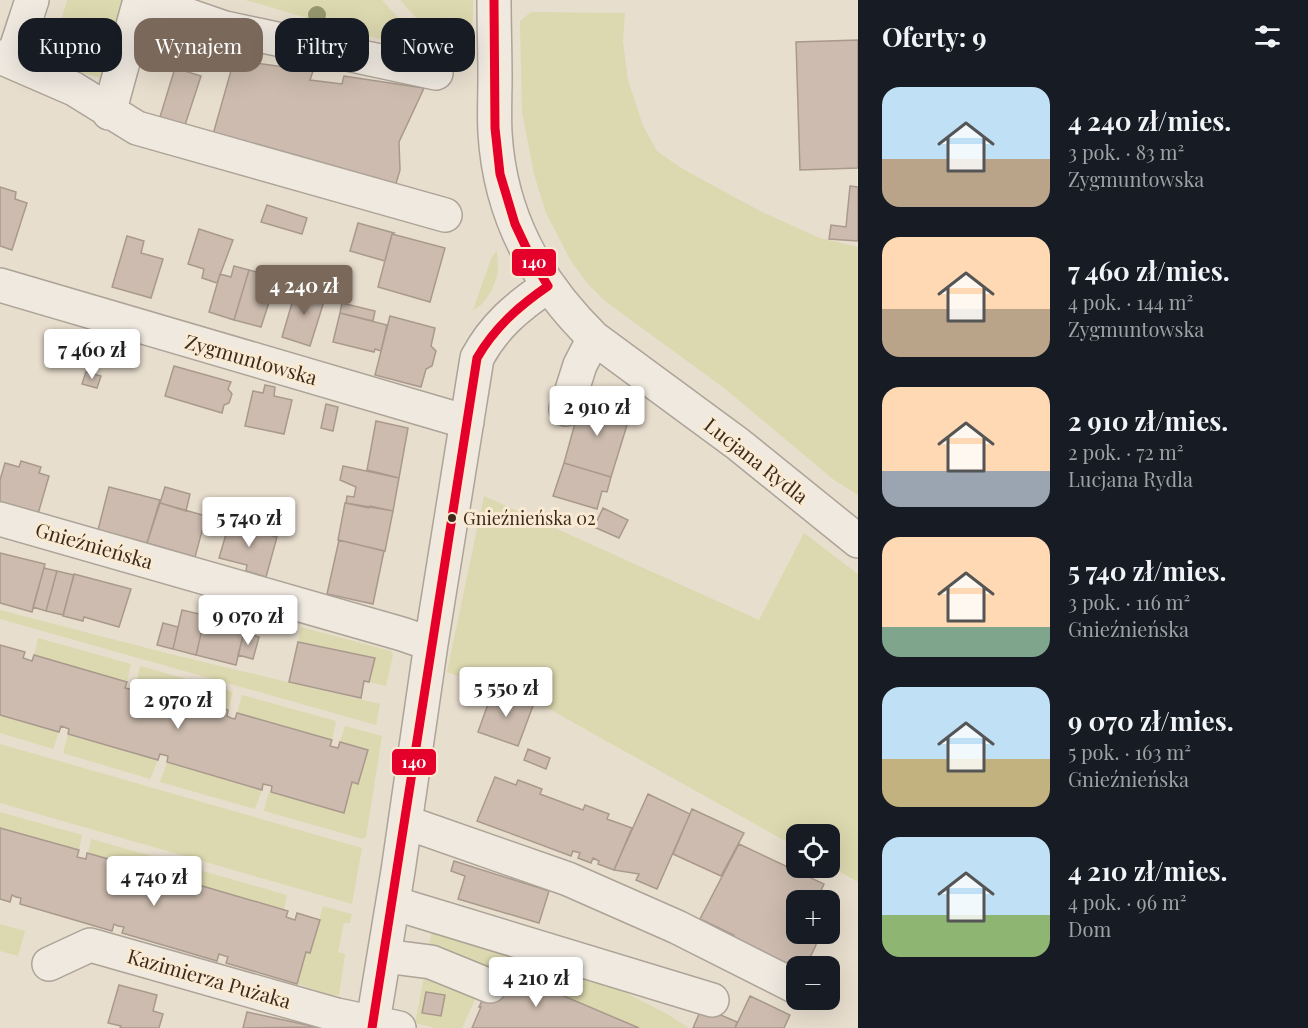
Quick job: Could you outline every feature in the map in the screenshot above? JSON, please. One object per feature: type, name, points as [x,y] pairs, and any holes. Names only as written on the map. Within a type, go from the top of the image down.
[{"type":"street","points":[[33,0],[6,59],[74,89],[137,128],[445,215]]},
{"type":"street","points":[[110,113],[141,0],[225,28],[436,73]]},
{"type":"street","name":"Lucjana Rydla","points":[[494,0],[495,132],[498,160],[508,205],[528,255],[548,286],[594,338],[738,444],[858,541]]},
{"type":"street","name":"Zygmuntowska","points":[[0,285],[467,422]]},
{"type":"street","points":[[381,1026],[384,956],[477,358],[487,340],[518,306],[548,286]]},
{"type":"street","points":[[566,409],[580,365],[594,338]]},
{"type":"street","name":"Gnieźnieńska","points":[[0,519],[431,644]]},
{"type":"street","points":[[405,822],[568,879],[677,927],[786,982]]},
{"type":"street","points":[[393,903],[712,1000]]},
{"type":"street","name":"Kazimierza Pużaka","points":[[49,964],[90,945],[381,1026]]},
{"type":"street","points":[[384,956],[431,962],[490,986]]},
{"type":"shaded area","points":[[67,0],[126,0],[122,18],[62,18]]},
{"type":"shaded area","points":[[245,0],[382,0],[398,18],[381,18],[381,39],[369,36],[369,18],[307,18]]},
{"type":"shaded area","points":[[400,0],[473,0],[472,18],[416,18]]},
{"type":"shaded area","points":[[531,12],[625,13],[623,41],[628,80],[643,126],[657,151],[681,168],[762,212],[820,238],[858,247],[858,495],[834,480],[724,388],[605,301],[587,283],[571,261],[546,213],[534,174],[522,112],[520,21]]},
{"type":"shaded area","points":[[80,72],[109,72],[107,80]]},
{"type":"shaded area","points":[[497,250],[498,270],[495,281],[486,299],[473,310],[491,259]]},
{"type":"shaded area","points":[[484,496],[759,620],[804,533],[858,574],[858,882],[840,872],[840,824],[786,824],[786,841],[542,705],[447,672]]},
{"type":"shaded area","points":[[0,610],[170,654],[380,704],[376,725],[0,619]]},
{"type":"shaded area","points":[[301,627],[391,651],[393,655],[386,686],[369,682],[375,658],[298,642]]},
{"type":"shaded area","points":[[38,638],[131,664],[127,682],[34,655]]},
{"type":"shaded area","points":[[140,666],[233,692],[228,710],[136,684]]},
{"type":"shaded area","points":[[242,695],[336,721],[332,740],[237,713]]},
{"type":"shaded area","points":[[0,715],[59,732],[53,749],[0,733]]},
{"type":"shaded area","points":[[345,726],[382,736],[366,837],[363,839],[264,811],[268,794],[271,792],[344,813],[352,782],[357,784],[340,742]]},
{"type":"shaded area","points":[[68,734],[158,760],[150,779],[63,753]]},
{"type":"shaded area","points":[[0,744],[362,848],[352,904],[0,803]]},
{"type":"shaded area","points":[[167,762],[262,790],[255,809],[160,782]]},
{"type":"shaded area","points":[[0,812],[82,835],[79,850],[0,828]]},
{"type":"shaded area","points":[[91,839],[184,865],[182,880],[88,853]]},
{"type":"shaded area","points":[[196,869],[287,895],[284,910],[192,883]]},
{"type":"shaded area","points":[[323,906],[352,914],[350,923],[344,923],[338,952],[345,954],[339,995],[297,984],[306,952],[310,953]]},
{"type":"shaded area","points":[[0,924],[25,931],[18,956],[0,951]]},
{"type":"shaded area","points":[[433,928],[613,986],[689,1028],[639,1028],[498,968],[492,979],[427,954]]},
{"type":"shaded area","points":[[426,967],[479,991],[462,1028],[435,1028],[415,1023]]},
{"type":"building","points":[[858,40],[858,168],[800,170],[796,42]]},
{"type":"building","points":[[263,64],[275,66],[275,72],[313,72],[310,80],[342,84],[344,76],[424,88],[399,142],[400,170],[392,197],[210,145],[231,72],[263,72]]},
{"type":"building","points":[[174,72],[188,72],[201,76],[185,125],[160,117]]},
{"type":"building","points":[[850,186],[858,187],[858,241],[829,239],[831,225],[846,227]]},
{"type":"building","points":[[0,187],[16,192],[15,199],[27,203],[12,250],[0,246]]},
{"type":"building","points":[[267,205],[307,218],[302,234],[261,222]]},
{"type":"building","points":[[358,223],[394,233],[385,261],[350,251]]},
{"type":"building","points":[[199,229],[233,240],[217,283],[202,278],[204,269],[188,264]]},
{"type":"building","points":[[392,234],[445,248],[430,302],[378,287]]},
{"type":"building","points":[[127,236],[144,241],[141,253],[163,259],[151,298],[112,287]]},
{"type":"building","points":[[234,266],[249,270],[234,320],[209,312],[220,274],[231,277]]},
{"type":"building","points":[[249,270],[267,275],[263,286],[273,290],[261,327],[234,320]]},
{"type":"building","points":[[297,286],[326,295],[310,346],[282,337]]},
{"type":"building","points":[[342,303],[375,311],[373,321],[340,313]]},
{"type":"building","points":[[340,313],[387,325],[381,351],[375,349],[374,352],[333,342]]},
{"type":"building","points":[[390,316],[435,328],[431,346],[436,351],[432,366],[426,369],[421,387],[375,375]]},
{"type":"building","points":[[174,366],[231,382],[228,389],[232,394],[229,403],[224,405],[222,413],[165,396]]},
{"type":"building","points":[[86,372],[101,376],[97,388],[82,384]]},
{"type":"building","points":[[265,385],[275,387],[274,396],[292,400],[284,434],[245,426],[253,391],[263,393]]},
{"type":"building","points":[[582,398],[631,412],[611,477],[564,463]]},
{"type":"building","points":[[326,404],[338,407],[333,431],[321,428]]},
{"type":"building","points":[[376,421],[408,428],[399,478],[367,470]]},
{"type":"building","points":[[21,461],[41,467],[39,473],[49,476],[38,514],[0,502],[0,480],[5,463],[19,467]]},
{"type":"building","points":[[564,463],[611,477],[607,492],[602,491],[597,509],[553,496]]},
{"type":"building","points":[[343,466],[399,478],[393,511],[346,503],[347,496],[354,497],[356,487],[340,480]]},
{"type":"building","points":[[109,487],[160,500],[147,543],[98,530]]},
{"type":"building","points":[[165,487],[190,494],[186,511],[160,503]]},
{"type":"building","points":[[160,503],[206,516],[195,557],[147,543]]},
{"type":"building","points":[[345,503],[393,511],[385,551],[338,540]]},
{"type":"building","points":[[603,508],[628,520],[619,538],[594,527]]},
{"type":"building","points":[[246,522],[268,528],[266,534],[277,537],[266,577],[246,571],[247,565],[219,558],[229,524],[245,528]]},
{"type":"building","points":[[339,540],[384,551],[373,604],[327,594]]},
{"type":"building","points":[[0,553],[45,564],[32,612],[0,603]]},
{"type":"building","points":[[44,568],[57,571],[46,611],[33,607]]},
{"type":"building","points":[[57,571],[74,575],[63,615],[46,611]]},
{"type":"building","points":[[74,574],[131,589],[119,627],[84,617],[83,621],[63,616]]},
{"type":"building","points":[[182,610],[199,614],[200,612],[206,613],[196,655],[173,649]]},
{"type":"building","points":[[206,613],[246,623],[236,665],[196,655]]},
{"type":"building","points":[[163,623],[178,627],[173,649],[157,645]]},
{"type":"building","points":[[244,633],[259,637],[253,659],[238,655]]},
{"type":"building","points":[[298,642],[375,658],[369,682],[364,681],[361,698],[289,682]]},
{"type":"building","points":[[0,645],[25,652],[23,658],[32,661],[34,655],[127,682],[125,688],[134,690],[136,684],[228,710],[227,716],[231,718],[235,719],[237,713],[332,740],[330,746],[338,748],[340,742],[368,750],[358,784],[352,782],[344,813],[271,792],[272,786],[263,784],[262,790],[167,762],[168,756],[160,754],[158,760],[68,734],[69,729],[61,726],[59,732],[0,715]]},
{"type":"building","points":[[493,690],[534,703],[518,746],[478,732]]},
{"type":"building","points":[[528,749],[550,758],[546,769],[524,760]]},
{"type":"building","points":[[495,777],[516,785],[518,780],[542,789],[540,794],[583,810],[585,805],[609,814],[607,819],[632,828],[614,870],[598,864],[599,861],[593,858],[591,863],[578,858],[580,853],[573,851],[571,856],[477,821]]},
{"type":"building","points":[[648,794],[690,814],[657,889],[636,880],[639,874],[614,870]]},
{"type":"building","points":[[692,809],[744,833],[721,876],[673,854]]},
{"type":"building","points":[[0,828],[79,850],[77,857],[86,859],[87,853],[183,880],[181,887],[190,889],[192,883],[288,911],[286,917],[295,920],[297,913],[320,920],[310,953],[306,952],[297,984],[226,963],[228,957],[219,954],[217,961],[122,933],[124,927],[114,924],[112,931],[20,904],[21,898],[12,895],[10,902],[0,899]]},
{"type":"building","points":[[739,844],[786,866],[786,878],[811,878],[824,884],[821,890],[786,890],[786,944],[816,944],[811,956],[786,956],[786,967],[731,941],[734,935],[700,919]]},
{"type":"building","points":[[454,861],[549,891],[539,923],[458,899],[465,876],[451,871]]},
{"type":"building","points":[[498,968],[639,1028],[472,1028],[481,1007],[479,1007]]},
{"type":"building","points":[[119,985],[157,995],[153,1011],[163,1014],[159,1028],[120,1028],[121,1026],[108,1023]]},
{"type":"building","points":[[426,992],[445,995],[441,1016],[422,1013]]},
{"type":"building","points":[[750,996],[790,1015],[784,1028],[735,1028]]},
{"type":"building","points":[[702,1007],[737,1022],[735,1028],[693,1028]]},
{"type":"building","points":[[247,1012],[316,1027],[243,1028]]},
{"type":"transit line","name":"140","points":[[372,1028],[477,358],[508,318],[548,286],[515,224],[500,174],[495,128],[494,0]]},
{"type":"place","name":"Gnieźnieńska 02","points":[[452,518]]}]
